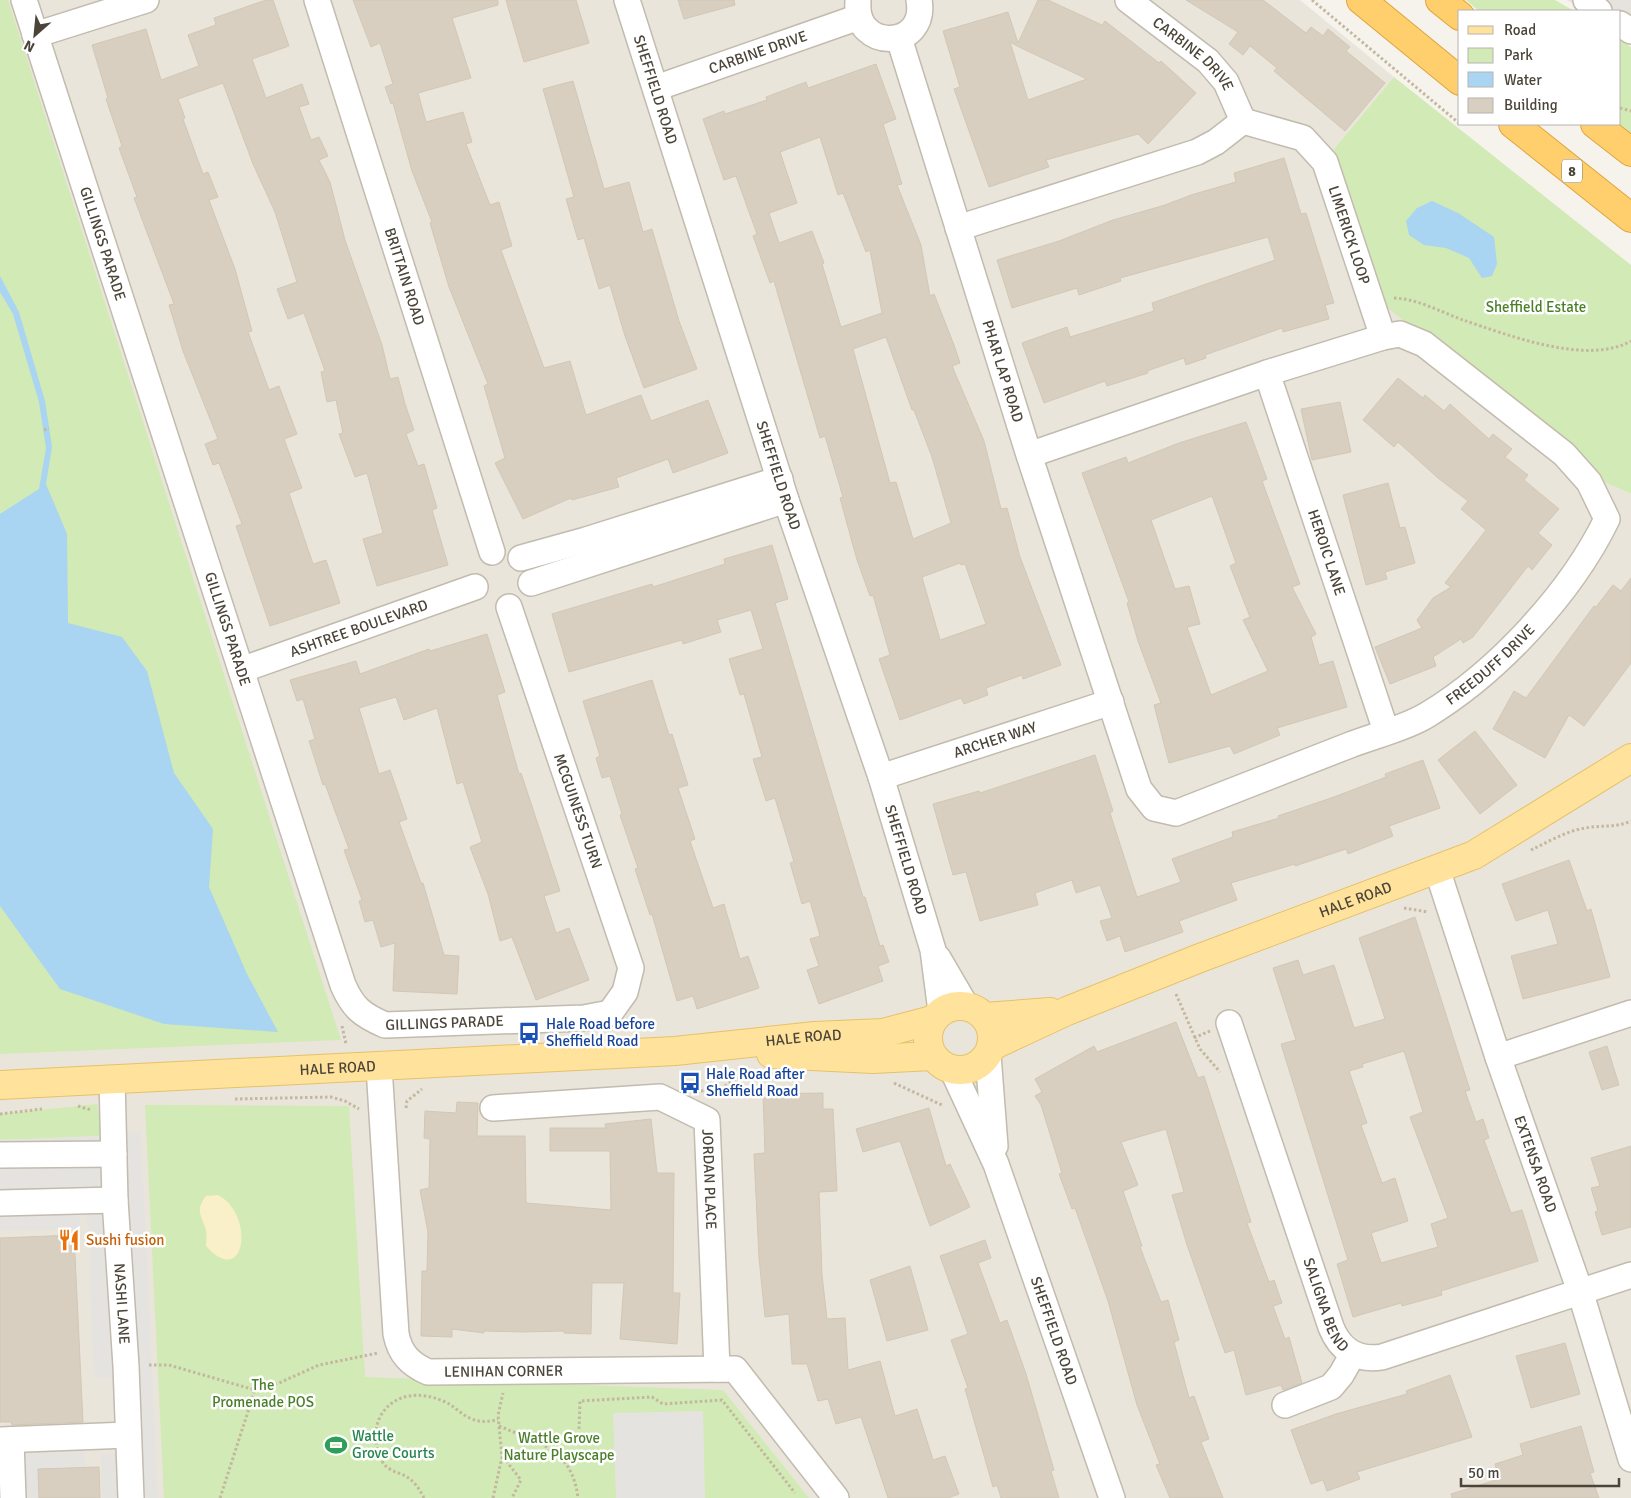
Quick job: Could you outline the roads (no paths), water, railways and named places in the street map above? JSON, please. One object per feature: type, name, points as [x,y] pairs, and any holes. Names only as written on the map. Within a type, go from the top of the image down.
[{"type":"highway","points":[[1361,0],[1458,79]]},
{"type":"highway","points":[[1440,0],[1458,14]]},
{"type":"highway","name":"8","points":[[1514,125],[1631,218]]},
{"type":"highway","points":[[1596,125],[1628,148]]},
{"type":"main road","name":"HALE ROAD","points":[[990,1050],[1067,1011],[1200,958],[1474,855],[1631,758]]},
{"type":"main road","name":"HALE ROAD","points":[[0,1085],[675,1051],[814,1036],[882,1033],[956,1014],[1067,1011]]},
{"type":"main road","points":[[956,1014],[992,1030],[990,1050],[973,1068],[943,1064],[927,1045],[927,1032],[956,1014]]},
{"type":"main road","name":"HALE ROAD","points":[[675,1051],[873,1059],[943,1064]]},
{"type":"street","name":"GILLINGS PARADE","points":[[24,0],[343,985],[351,1003],[366,1017],[385,1025],[584,1018],[610,1013]]},
{"type":"street","points":[[35,35],[146,0]]},
{"type":"street","name":"BRITTAIN ROAD","points":[[317,0],[492,552]]},
{"type":"street","name":"SHEFFIELD ROAD","points":[[627,0],[783,489],[881,777],[933,950],[956,1014]]},
{"type":"street","points":[[859,9],[863,25],[875,36],[891,39],[899,38],[915,26],[919,18],[920,0]]},
{"type":"street","name":"CARBINE DRIVE","points":[[1128,0],[1208,61],[1226,82],[1243,121]]},
{"type":"street","points":[[1586,0],[1598,10]]},
{"type":"street","name":"CARBINE DRIVE","points":[[656,88],[859,9]]},
{"type":"street","name":"PHAR LAP ROAD","points":[[899,38],[1029,455],[1111,702]]},
{"type":"street","points":[[958,228],[1197,152],[1216,142],[1243,121]]},
{"type":"street","name":"LIMERICK LOOP","points":[[1243,121],[1303,138],[1325,162],[1382,337]]},
{"type":"street","name":"FREEDUFF DRIVE","points":[[1111,702],[1139,789],[1154,808],[1176,813],[1426,716],[1466,689],[1503,658],[1575,575],[1594,546],[1607,519],[1589,482],[1564,454],[1424,344],[1400,334],[1382,337]]},
{"type":"street","points":[[1029,455],[1268,373],[1382,337]]},
{"type":"street","name":"HEROIC LANE","points":[[1268,373],[1386,731]]},
{"type":"street","points":[[531,583],[528,567],[521,558],[504,550],[492,552],[483,558],[477,567],[474,577],[475,588],[480,597],[488,604],[508,607],[523,599],[531,583],[589,551],[783,489]]},
{"type":"street","points":[[521,558],[589,551]]},
{"type":"street","name":"ASHTREE BOULEVARD","points":[[242,670],[475,588]]},
{"type":"street","name":"MCGUINESS TURN","points":[[508,607],[630,968],[625,992],[610,1013]]},
{"type":"street","name":"ARCHER WAY","points":[[881,777],[1111,702]]},
{"type":"street","name":"EXTENSA ROAD","points":[[1437,869],[1498,1057],[1580,1291],[1631,1459]]},
{"type":"street","points":[[1498,1057],[1631,1013]]},
{"type":"street","name":"SALIGNA BEND","points":[[1229,1023],[1334,1333],[1345,1349],[1353,1354],[1370,1359],[1382,1357],[1631,1275]]},
{"type":"street","name":"SHEFFIELD ROAD","points":[[990,1050],[989,1090],[996,1164]]},
{"type":"street","name":"SHEFFIELD ROAD","points":[[943,1064],[966,1099],[996,1164],[1112,1498]]},
{"type":"street","name":"LENIHAN CORNER","points":[[380,1067],[396,1334],[384,1351],[428,1372],[736,1369],[836,1498]]},
{"type":"street","name":"NASHI LANE","points":[[112,1079],[115,1200],[126,1366],[131,1498]]},
{"type":"street","name":"JORDAN PLACE","points":[[493,1108],[660,1097],[707,1120],[717,1369]]},
{"type":"street","points":[[0,1156],[114,1154]]},
{"type":"street","points":[[0,1203],[115,1200]]},
{"type":"street","points":[[1285,1405],[1331,1387],[1341,1375],[1353,1354]]},
{"type":"street","points":[[13,1498],[6,1440],[128,1435]]},
{"type":"water","points":[[1432,201],[1458,213],[1494,237],[1497,264],[1492,276],[1482,278],[1469,258],[1446,248],[1424,245],[1409,235],[1406,221],[1417,208]]},
{"type":"water","points":[[0,276],[19,312],[45,401],[52,447],[46,484],[67,534],[68,623],[122,637],[147,671],[174,773],[213,829],[209,887],[247,974],[278,1032],[164,1024],[60,989],[0,906],[0,514],[39,489],[46,448],[39,402],[13,314],[0,292]]},
{"type":"place","name":"Hale Road before Sheffield Road","points":[[529,1033]]},
{"type":"place","name":"Hale Road after Sheffield Road","points":[[690,1083]]},
{"type":"place","name":"Sushi fusion","points":[[69,1240]]},
{"type":"place","name":"Wattle Grove Courts","points":[[336,1445]]},
{"type":"park label","name":"Sheffield Estate","points":[[1536,307]]},
{"type":"park label","name":"The Promenade POS","points":[[263,1394]]},
{"type":"park label","name":"Wattle Grove Nature Playscape","points":[[559,1446]]}]
